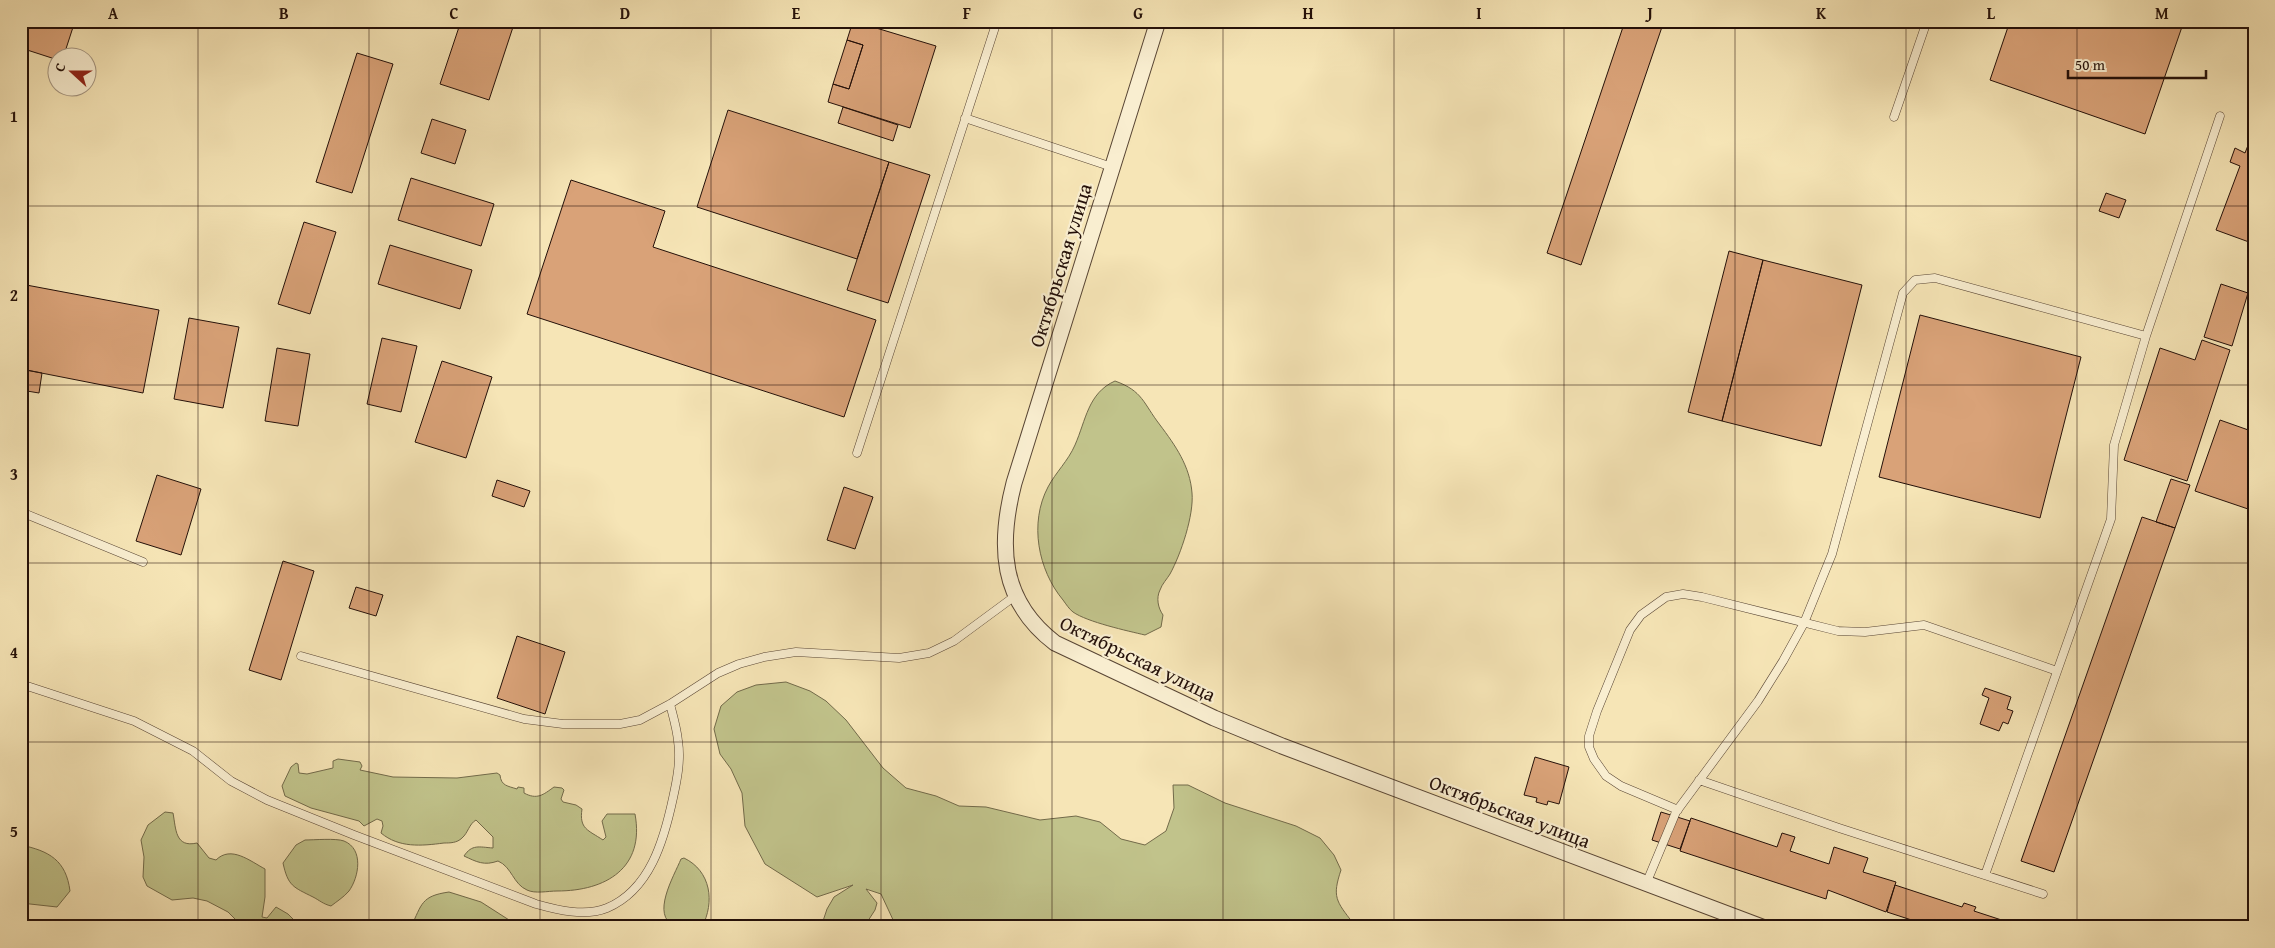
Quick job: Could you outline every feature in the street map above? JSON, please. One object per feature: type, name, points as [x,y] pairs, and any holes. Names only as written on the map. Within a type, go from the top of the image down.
[{"type":"street","name":"Октябрьская улица","points":[[1158,21],[1014,483],[1007,511],[1004,540],[1006,558],[1015,596],[1039,630],[1055,643],[1214,718],[1282,746],[1762,927]]},
{"type":"lane","points":[[857,453],[997,21]]},
{"type":"lane","points":[[1894,117],[1927,21]]},
{"type":"lane","points":[[1984,875],[2111,519],[2114,445],[2146,336],[2220,116]]},
{"type":"lane","points":[[965,118],[1112,168]]},
{"type":"lane","points":[[1646,884],[1678,810],[1758,701],[1804,623],[1832,554],[1903,293],[1915,280],[1935,278],[2146,336]]},
{"type":"lane","points":[[21,512],[143,562]]},
{"type":"lane","points":[[1678,810],[1621,786],[1606,776],[1594,759],[1589,747],[1589,736],[1597,711],[1630,630],[1653,605],[1666,597],[1683,594],[1702,597],[1838,630],[1865,632],[1924,625],[2057,670]]},
{"type":"lane","points":[[302,656],[506,715],[550,723],[620,724],[640,720],[670,704],[718,673],[738,664],[764,657],[796,652],[899,658],[929,653],[954,641],[1015,596]]},
{"type":"lane","points":[[21,684],[134,721],[193,752],[231,781],[267,800],[345,832],[536,904],[558,910],[580,912],[606,908],[626,896],[643,879],[657,854],[668,819],[678,772],[678,742],[670,704]]},
{"type":"lane","points":[[1699,780],[1848,831],[2043,894]]},
{"type":"green space","points":[[1115,381],[1131,389],[1142,398],[1181,456],[1191,483],[1192,502],[1189,523],[1174,566],[1158,596],[1158,603],[1163,615],[1161,627],[1145,635],[1097,623],[1072,611],[1054,588],[1047,575],[1039,546],[1039,516],[1042,501],[1048,487],[1072,451],[1093,400],[1106,386]]},
{"type":"green space","points":[[786,682],[810,691],[826,701],[846,720],[883,768],[906,788],[936,796],[959,806],[986,807],[1040,820],[1076,816],[1100,822],[1121,839],[1145,845],[1166,831],[1174,808],[1173,785],[1188,785],[1225,803],[1296,826],[1320,838],[1334,855],[1341,870],[1336,893],[1337,898],[1339,904],[1353,923],[1352,927],[899,927],[895,924],[881,894],[866,889],[877,903],[875,910],[864,927],[821,927],[827,909],[834,897],[853,885],[817,897],[765,864],[745,826],[742,793],[731,769],[720,754],[714,729],[721,706],[737,692],[756,685]]},
{"type":"green space","points":[[338,759],[360,762],[362,766],[360,770],[393,777],[457,778],[497,773],[506,785],[517,789],[518,787],[524,788],[524,793],[533,796],[543,794],[554,787],[562,788],[564,790],[561,799],[563,802],[576,805],[582,809],[583,825],[603,840],[606,837],[602,821],[607,814],[635,814],[637,833],[634,849],[628,862],[618,873],[606,881],[591,887],[575,890],[530,891],[522,887],[506,867],[498,861],[481,863],[464,856],[473,848],[493,848],[493,837],[476,820],[464,836],[456,842],[427,845],[403,844],[381,833],[382,821],[377,819],[364,826],[359,821],[311,808],[285,796],[282,786],[291,767],[296,763],[298,764],[299,773],[307,774],[333,768],[333,761]]},
{"type":"green space","points":[[165,812],[173,813],[176,831],[181,840],[184,843],[197,843],[209,858],[216,860],[228,854],[234,854],[265,869],[265,897],[262,917],[267,918],[276,907],[288,914],[297,923],[296,927],[243,927],[228,912],[207,901],[193,898],[172,900],[147,886],[143,877],[144,857],[141,840],[148,825]]},
{"type":"green space","points":[[305,840],[340,840],[355,850],[358,864],[352,885],[347,893],[331,906],[296,888],[287,877],[283,863],[296,845]]},
{"type":"green space","points":[[21,845],[48,854],[60,864],[65,872],[70,891],[57,907],[21,903]]},
{"type":"green space","points":[[684,858],[700,871],[708,888],[708,908],[702,927],[685,928],[675,926],[668,921],[664,914],[664,905],[669,885],[681,859]]},
{"type":"green space","points":[[449,892],[481,902],[520,927],[411,927],[424,902],[433,896]]},
{"type":"building","points":[[21,21],[75,21],[66,48],[48,48],[48,57],[21,48]]},
{"type":"building","points":[[461,21],[515,21],[489,100],[440,84]]},
{"type":"building","points":[[853,21],[936,46],[910,128],[828,102],[833,84],[849,89],[863,45],[847,40]]},
{"type":"building","points":[[1625,21],[1664,21],[1581,265],[1547,253]]},
{"type":"building","points":[[2010,21],[2184,21],[2145,134],[1990,80]]},
{"type":"building","points":[[847,40],[863,45],[849,89],[833,84]]},
{"type":"building","points":[[357,53],[393,64],[352,193],[316,182]]},
{"type":"building","points":[[843,107],[898,125],[893,141],[838,123]]},
{"type":"building","points":[[728,110],[889,162],[857,259],[697,207]]},
{"type":"building","points":[[432,119],[466,130],[455,164],[421,153]]},
{"type":"building","points":[[2254,130],[2254,229],[2249,242],[2216,230],[2240,166],[2230,162],[2235,148],[2245,153]]},
{"type":"building","points":[[889,162],[930,175],[888,303],[847,290]]},
{"type":"building","points":[[411,178],[494,204],[481,246],[398,220]]},
{"type":"building","points":[[571,180],[665,211],[653,247],[876,320],[844,417],[527,314]]},
{"type":"building","points":[[2106,193],[2126,200],[2119,218],[2099,211]]},
{"type":"building","points":[[304,222],[336,232],[310,314],[278,304]]},
{"type":"building","points":[[390,245],[472,270],[460,309],[378,284]]},
{"type":"building","points":[[1729,251],[1763,260],[1722,421],[1688,412]]},
{"type":"building","points":[[1763,260],[1862,285],[1821,446],[1722,421]]},
{"type":"building","points":[[21,284],[159,310],[143,393],[21,369]]},
{"type":"building","points":[[2221,284],[2248,293],[2232,346],[2204,337]]},
{"type":"building","points":[[1920,315],[2081,357],[2040,518],[1879,477]]},
{"type":"building","points":[[189,318],[239,327],[223,408],[174,399]]},
{"type":"building","points":[[382,338],[417,346],[401,412],[367,404]]},
{"type":"building","points":[[2202,340],[2230,350],[2187,481],[2124,460],[2160,348],[2195,360]]},
{"type":"building","points":[[277,348],[310,354],[298,426],[265,421]]},
{"type":"building","points":[[442,361],[492,377],[466,458],[415,442]]},
{"type":"building","points":[[21,369],[42,373],[39,393],[21,390]]},
{"type":"building","points":[[2220,420],[2254,432],[2254,511],[2195,491]]},
{"type":"building","points":[[157,475],[201,489],[181,555],[136,541]]},
{"type":"building","points":[[2171,479],[2190,485],[2175,528],[2156,522]]},
{"type":"building","points":[[497,480],[530,491],[524,507],[492,496]]},
{"type":"building","points":[[844,487],[873,497],[855,549],[827,540]]},
{"type":"building","points":[[2142,517],[2175,528],[2054,872],[2021,861]]},
{"type":"building","points":[[283,561],[314,571],[281,680],[249,670]]},
{"type":"building","points":[[356,587],[383,595],[376,616],[349,608]]},
{"type":"building","points":[[517,636],[565,652],[545,714],[497,698]]},
{"type":"building","points":[[1985,688],[2011,697],[2007,709],[2013,711],[2008,724],[2003,722],[1999,731],[1980,724],[1989,698],[1982,695]]},
{"type":"building","points":[[1535,757],[1569,767],[1559,804],[1548,801],[1547,805],[1536,802],[1537,798],[1524,795]]},
{"type":"building","points":[[1661,812],[1690,821],[1680,849],[1652,840]]},
{"type":"building","points":[[1691,818],[1777,847],[1782,833],[1795,837],[1790,851],[1829,864],[1834,847],[1868,858],[1863,872],[1896,882],[1886,912],[1828,890],[1826,899],[1680,851]]},
{"type":"building","points":[[1895,885],[1962,907],[1964,903],[1976,907],[1974,911],[2023,927],[1933,927],[1887,912]]}]
